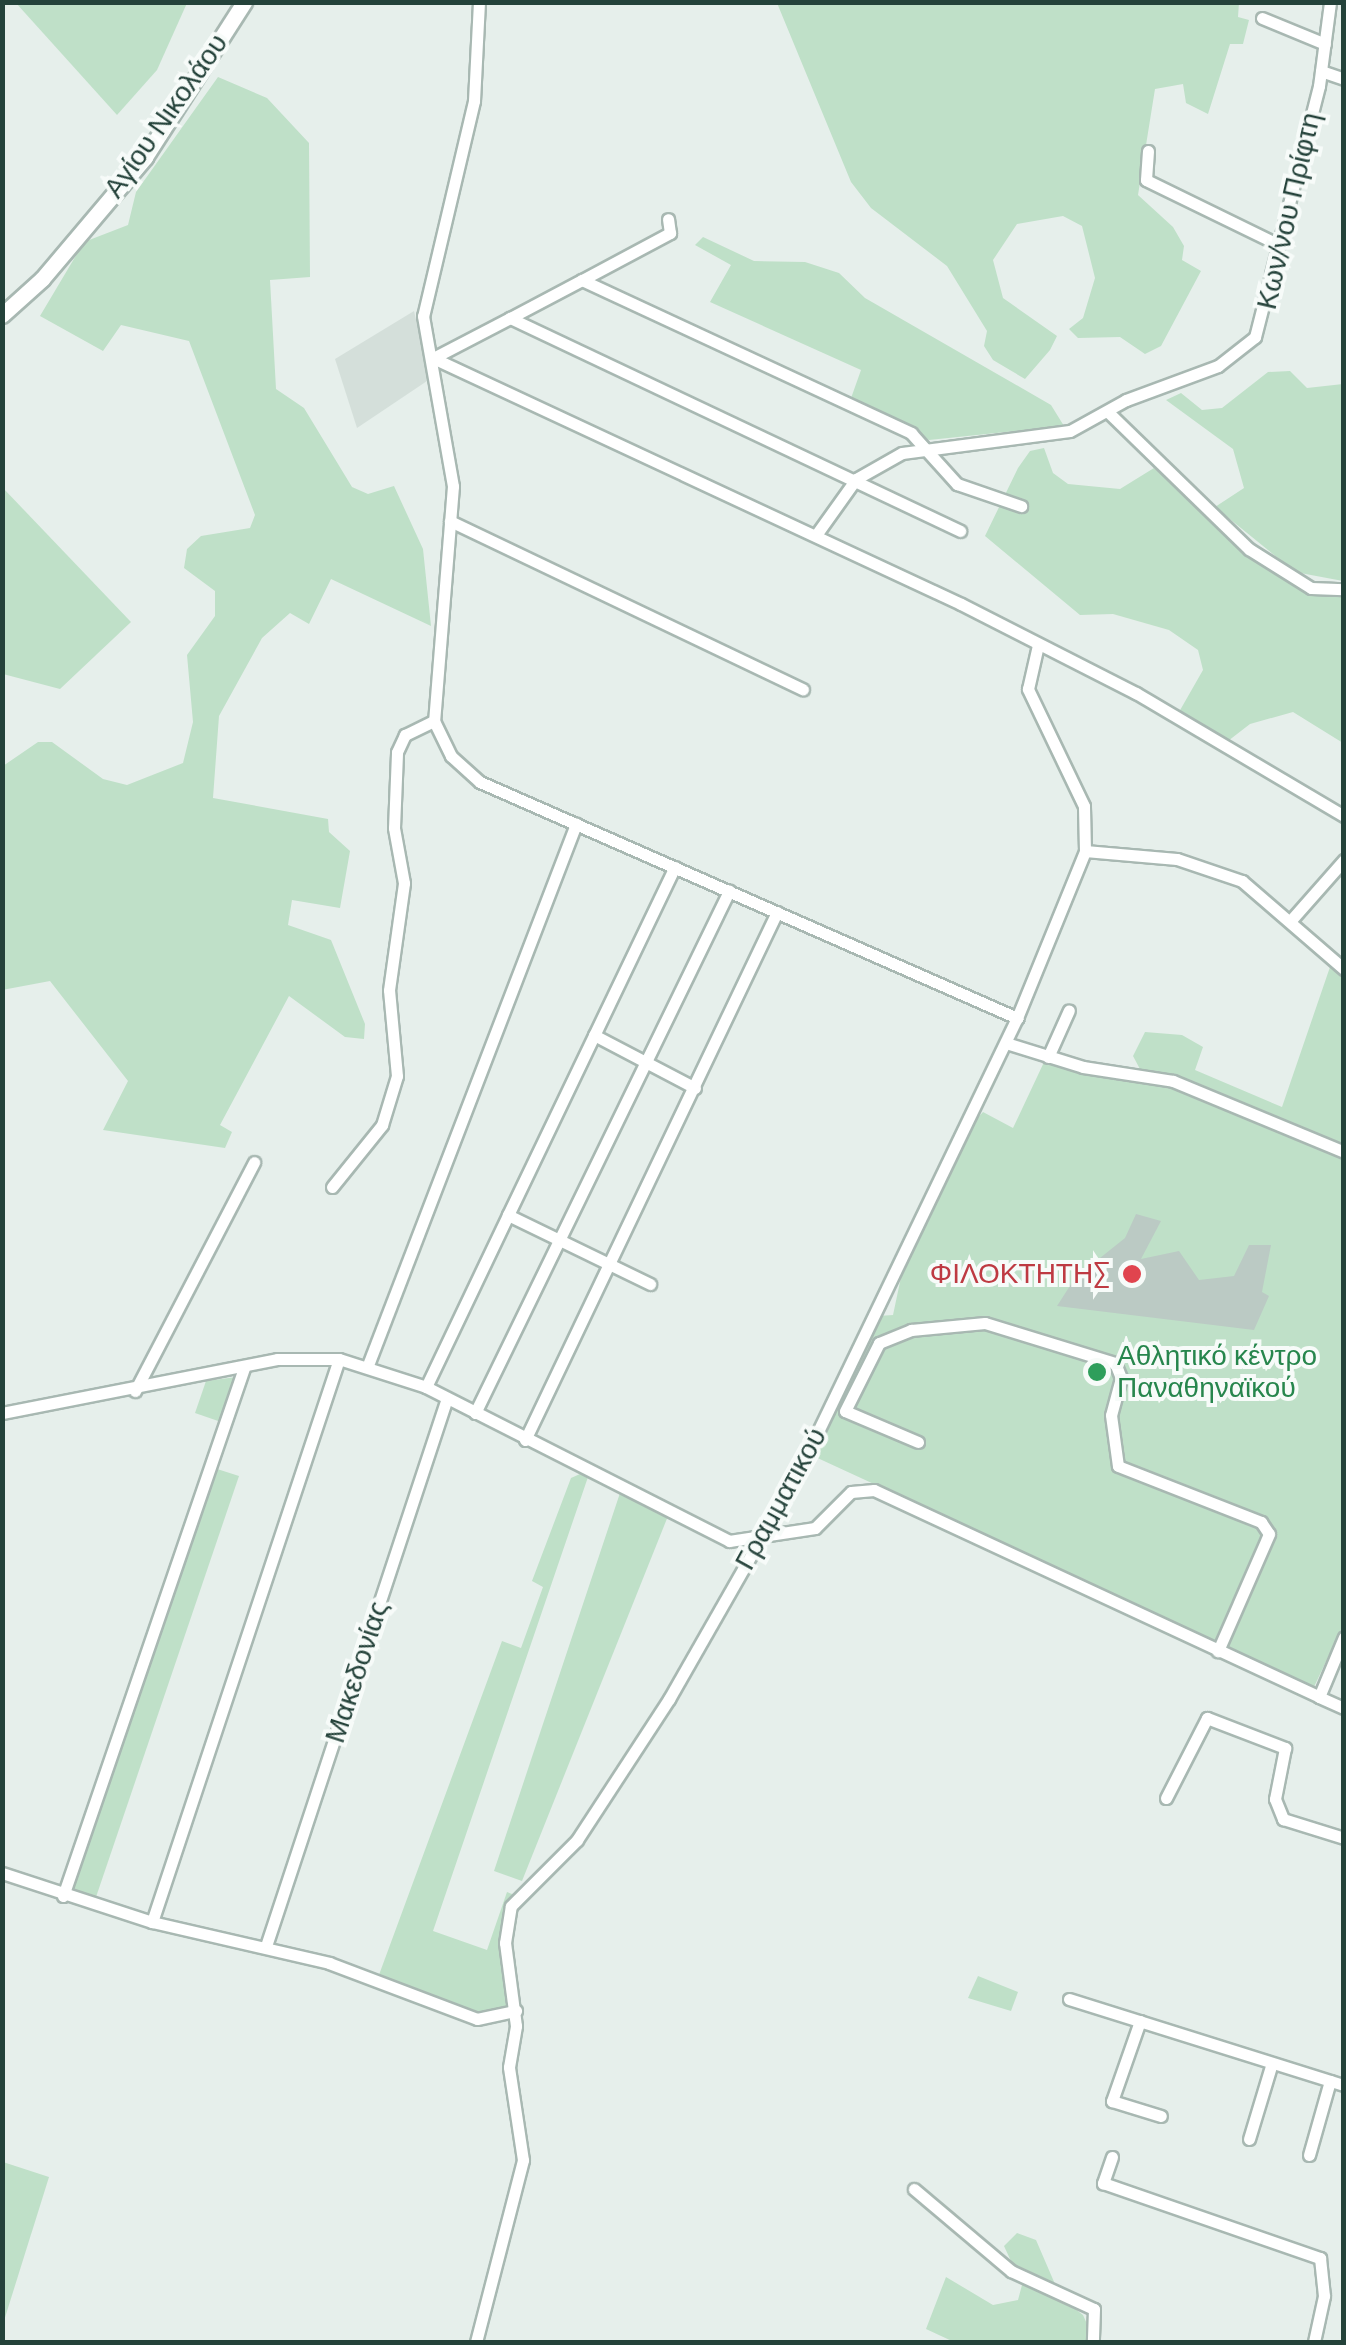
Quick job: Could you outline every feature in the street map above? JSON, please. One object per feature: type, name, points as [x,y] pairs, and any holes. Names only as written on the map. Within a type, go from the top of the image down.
[{"type":"street","name":"Αγίου Νικολάου","points":[[2,314],[42,280],[144,157],[244,2]]},
{"type":"street","points":[[479,2],[474,101],[423,316],[453,486],[434,721],[459,768],[576,824],[1018,1018]]},
{"type":"street","name":"Κων/νου Πρίφτη","points":[[816,535],[856,479],[924,448],[1070,432],[1236,355],[1264,319],[1322,71],[1330,2]]},
{"type":"street","points":[[1262,18],[1325,44]]},
{"type":"street","points":[[1322,71],[1344,79]]},
{"type":"street","points":[[1148,151],[1146,180],[1279,244]]},
{"type":"street","points":[[433,358],[670,233],[668,220]]},
{"type":"street","points":[[582,280],[910,433],[957,484],[1022,506]]},
{"type":"street","points":[[510,318],[856,479],[960,532]]},
{"type":"street","points":[[433,358],[816,535],[1136,693],[1344,816]]},
{"type":"street","points":[[1109,412],[1249,549],[1311,588],[1344,589]]},
{"type":"street","points":[[450,521],[803,689]]},
{"type":"street","name":"Γραμματικού","points":[[476,2342],[523,2160],[509,2068],[516,2012],[505,1943],[510,1906],[576,1840],[759,1540],[822,1428],[1018,1018],[1086,851],[1084,806],[1028,689],[1038,646]]},
{"type":"street","points":[[332,1188],[382,1125],[397,1076],[390,990],[404,884],[394,828],[397,752],[405,735],[434,721]]},
{"type":"street","points":[[368,1366],[576,824]]},
{"type":"street","points":[[1086,851],[1211,868],[1264,894],[1344,970]]},
{"type":"street","points":[[1292,919],[1344,860]]},
{"type":"street","points":[[426,1388],[676,867]]},
{"type":"street","points":[[475,1413],[729,891]]},
{"type":"street","points":[[525,1440],[612,1266],[777,912]]},
{"type":"street","points":[[1048,1057],[1069,1010]]},
{"type":"street","points":[[594,1036],[694,1088]]},
{"type":"street","points":[[1006,1043],[1048,1057],[1173,1081],[1344,1152]]},
{"type":"street","points":[[134,1392],[254,1162]]},
{"type":"street","points":[[508,1216],[650,1284]]},
{"type":"street","points":[[918,1442],[845,1411],[880,1342],[912,1330],[985,1324],[1115,1363],[1122,1378],[1110,1415],[1118,1466],[1261,1522],[1268,1534],[1218,1651]]},
{"type":"street","points":[[152,1922],[340,1359]]},
{"type":"street","points":[[2,1413],[134,1392],[244,1368],[340,1359],[426,1388],[719,1538],[759,1540],[822,1525],[847,1494],[874,1490],[1344,1708]]},
{"type":"street","points":[[63,1896],[244,1368]]},
{"type":"street","name":"Μακεδονίας","points":[[266,1946],[447,1398]]},
{"type":"street","points":[[1318,1697],[1344,1636]]},
{"type":"street","points":[[1166,1798],[1207,1718],[1285,1748],[1275,1799],[1282,1819],[1344,1838]]},
{"type":"street","points":[[2,1873],[152,1922],[266,1946],[477,2019],[516,2012]]},
{"type":"street","points":[[1069,1999],[1344,2085]]},
{"type":"street","points":[[1140,2021],[1112,2102],[1161,2116]]},
{"type":"street","points":[[1249,2139],[1272,2062]]},
{"type":"street","points":[[1308,2155],[1330,2081]]},
{"type":"street","points":[[1112,2157],[1103,2183],[1320,2258],[1324,2296],[1314,2342]]},
{"type":"street","points":[[914,2189],[1011,2271],[1094,2309],[1093,2342]]},
{"type":"shaded area","points":[[414,311],[430,379],[357,428],[335,359]]},
{"type":"green space","points":[[16,3],[187,3],[157,70],[117,115]]},
{"type":"green space","points":[[777,3],[1239,3],[1238,17],[1249,20],[1243,44],[1230,44],[1208,114],[1186,103],[1183,84],[1155,89],[1138,195],[1173,227],[1184,246],[1182,260],[1201,271],[1161,346],[1145,354],[1120,337],[1078,338],[1069,329],[1083,318],[1095,278],[1082,226],[1063,216],[1017,224],[993,260],[1003,298],[1057,336],[1025,379],[993,360],[984,346],[987,331],[947,266],[871,208],[851,182]]},
{"type":"green space","points":[[218,77],[267,98],[309,143],[310,277],[270,280],[276,389],[304,408],[352,487],[368,494],[394,486],[423,549],[431,626],[331,579],[309,624],[290,613],[262,638],[219,716],[213,798],[328,819],[329,832],[350,851],[340,908],[292,900],[288,925],[331,940],[365,1024],[364,1039],[345,1037],[289,996],[220,1125],[232,1132],[225,1148],[103,1130],[128,1081],[50,981],[2,990],[3,766],[38,742],[52,742],[103,779],[127,785],[183,763],[193,722],[187,655],[215,616],[215,591],[184,568],[187,549],[201,536],[250,528],[255,515],[189,341],[121,325],[103,351],[40,316],[84,242],[128,225],[136,192]]},
{"type":"green space","points":[[703,237],[754,261],[805,262],[839,273],[865,298],[1051,405],[1064,426],[929,440],[850,401],[861,370],[710,302],[731,265],[695,245]]},
{"type":"green space","points":[[1290,371],[1307,388],[1343,384],[1343,581],[1295,572],[1215,507],[1244,488],[1233,449],[1166,400],[1181,393],[1202,410],[1222,408],[1268,372]]},
{"type":"green space","points":[[1044,448],[1053,473],[1068,484],[1120,489],[1154,468],[1240,545],[1321,595],[1343,594],[1343,743],[1293,712],[1250,724],[1228,741],[1179,712],[1203,670],[1198,650],[1169,630],[1113,614],[1080,615],[985,536],[1018,468],[1030,451]]},
{"type":"green space","points":[[3,488],[131,622],[60,689],[3,674]]},
{"type":"green space","points":[[1330,967],[1343,979],[1343,1149],[1141,1071],[1133,1056],[1145,1032],[1182,1035],[1203,1047],[1195,1070],[1282,1107]]},
{"type":"green space","name":"Αθλητικό κέντρο Παναθηναϊκού","points":[[1045,1060],[1174,1084],[1343,1156],[1343,1625],[1314,1687],[811,1455],[878,1316],[893,1315],[904,1263],[970,1126],[983,1112],[1013,1128]]},
{"type":"green space","points":[[236,1377],[221,1422],[195,1413],[206,1381]]},
{"type":"green space","points":[[214,1468],[239,1476],[95,1900],[68,1893]]},
{"type":"green space","points":[[580,1474],[588,1477],[433,1931],[487,1950],[507,1892],[512,1894],[501,1946],[509,2005],[478,2016],[376,1983],[502,1641],[521,1648],[543,1587],[532,1581],[571,1478]]},
{"type":"green space","points":[[620,1493],[668,1516],[522,1881],[494,1871]]},
{"type":"green space","points":[[978,1976],[1018,1992],[1011,2011],[968,1998]]},
{"type":"green space","points":[[2,2162],[49,2177],[3,2324]]},
{"type":"green space","points":[[1017,2233],[1036,2240],[1061,2298],[1083,2315],[1095,2342],[954,2342],[926,2329],[946,2277],[993,2305],[1018,2300],[1022,2285],[1004,2246]]},
{"type":"building","name":"ΦΙΛΟΚΤΗΤΗΣ","points":[[1136,1214],[1161,1221],[1141,1259],[1179,1251],[1199,1280],[1234,1276],[1249,1245],[1271,1245],[1262,1292],[1269,1296],[1254,1330],[1057,1306],[1075,1278],[1125,1238]]},
{"type":"place","name":"ΦΙΛΟΚΤΗΤΗΣ","points":[[1132,1274]]},
{"type":"place","name":"Αθλητικό κέντρο Παναθηναϊκού","points":[[1097,1372]]}]
